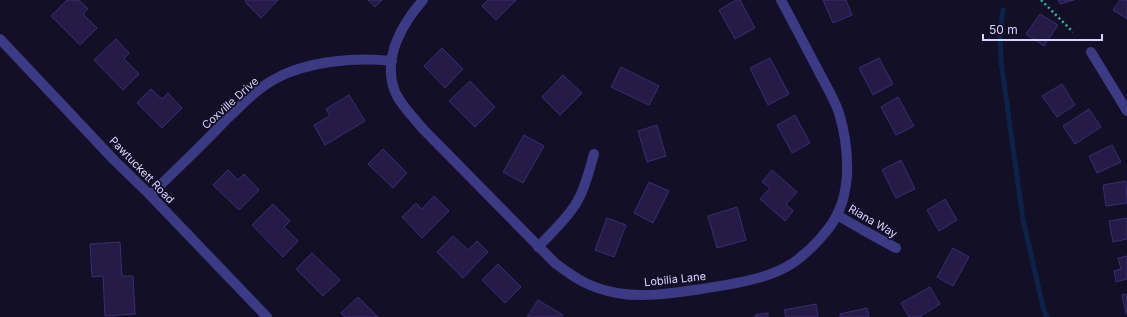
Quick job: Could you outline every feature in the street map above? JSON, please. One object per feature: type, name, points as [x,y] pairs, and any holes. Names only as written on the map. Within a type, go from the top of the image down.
[{"type":"street","name":"Lobilia Lane","points":[[423,0],[406,23],[394,47],[390,72],[394,90],[404,107],[422,129],[554,263],[575,278],[592,286],[616,293],[633,295],[672,293],[750,280],[780,270],[807,251],[827,230],[837,215],[842,201],[846,177],[847,158],[843,128],[830,94],[781,0]]},
{"type":"street","name":"Pawtuckett Road","points":[[0,40],[114,160],[150,195],[267,317]]},
{"type":"street","points":[[1092,52],[1127,111]]},
{"type":"street","name":"Coxville Drive","points":[[150,195],[252,95],[275,79],[292,71],[321,63],[350,60],[392,61]]},
{"type":"street","points":[[538,247],[564,219],[577,202],[586,182],[594,154]]},
{"type":"street","name":"Riana Way","points":[[837,215],[896,248]]},
{"type":"path","points":[[1041,0],[1073,32]]},
{"type":"building","points":[[67,0],[79,0],[88,9],[83,14],[97,28],[80,45],[51,16]]},
{"type":"building","points":[[246,0],[278,0],[261,18],[245,2]]},
{"type":"building","points":[[368,0],[382,0],[375,7]]},
{"type":"building","points":[[488,0],[516,0],[496,20],[482,6]]},
{"type":"building","points":[[736,0],[740,0],[755,28],[735,39],[719,10]]},
{"type":"building","points":[[823,0],[846,0],[852,15],[833,23]]},
{"type":"building","points":[[1058,0],[1074,0],[1060,4]]},
{"type":"building","points":[[1120,0],[1127,0],[1127,19],[1113,10]]},
{"type":"building","points":[[1040,14],[1058,25],[1044,46],[1026,34]]},
{"type":"building","points":[[116,39],[129,53],[124,59],[139,74],[123,90],[94,60]]},
{"type":"building","points":[[442,48],[463,69],[445,88],[424,66]]},
{"type":"building","points":[[770,58],[789,94],[768,105],[750,68]]},
{"type":"building","points":[[879,58],[893,84],[873,95],[859,68]]},
{"type":"building","points":[[621,67],[659,86],[649,105],[611,87]]},
{"type":"building","points":[[563,75],[582,93],[560,115],[542,97]]},
{"type":"building","points":[[470,81],[495,107],[475,127],[449,101]]},
{"type":"building","points":[[1062,84],[1075,105],[1057,117],[1042,96]]},
{"type":"building","points":[[151,89],[162,99],[168,93],[182,108],[162,128],[137,103]]},
{"type":"building","points":[[349,95],[365,121],[325,145],[314,125],[330,116],[326,109]]},
{"type":"building","points":[[898,97],[914,126],[896,135],[881,107]]},
{"type":"building","points":[[1089,109],[1101,127],[1075,144],[1063,126]]},
{"type":"building","points":[[795,115],[810,143],[792,153],[777,125]]},
{"type":"building","points":[[657,125],[666,156],[647,162],[638,131]]},
{"type":"building","points":[[524,135],[544,146],[523,183],[503,172]]},
{"type":"building","points":[[1112,145],[1121,162],[1097,173],[1089,156]]},
{"type":"building","points":[[383,149],[407,173],[393,188],[368,164]]},
{"type":"building","points":[[901,160],[915,189],[896,198],[882,170]]},
{"type":"building","points":[[228,170],[238,180],[244,174],[259,190],[239,210],[213,185]]},
{"type":"building","points":[[772,170],[797,192],[786,204],[793,211],[785,221],[760,199],[770,188],[762,182]]},
{"type":"building","points":[[1126,181],[1127,203],[1106,206],[1103,185]]},
{"type":"building","points":[[649,182],[669,191],[653,223],[634,213]]},
{"type":"building","points":[[434,196],[449,211],[422,238],[402,217],[416,203],[422,209]]},
{"type":"building","points":[[945,199],[957,220],[939,231],[927,210]]},
{"type":"building","points":[[273,204],[290,221],[284,227],[298,241],[283,257],[252,225]]},
{"type":"building","points":[[737,207],[746,240],[717,248],[708,216]]},
{"type":"building","points":[[607,218],[626,225],[614,257],[595,250]]},
{"type":"building","points":[[1127,218],[1127,239],[1113,242],[1109,221]]},
{"type":"building","points":[[453,236],[468,250],[477,241],[488,252],[463,278],[437,252]]},
{"type":"building","points":[[120,242],[122,276],[133,276],[135,314],[105,316],[103,276],[92,277],[90,244]]},
{"type":"building","points":[[953,248],[969,257],[953,286],[937,277]]},
{"type":"building","points":[[312,253],[340,280],[323,296],[296,269]]},
{"type":"building","points":[[1127,256],[1127,279],[1116,282],[1114,271],[1121,269],[1118,258]]},
{"type":"building","points":[[498,264],[521,287],[505,303],[482,280]]},
{"type":"building","points":[[930,287],[940,304],[919,317],[909,317],[901,303]]},
{"type":"building","points":[[1127,294],[1127,314],[1126,314],[1122,295]]},
{"type":"building","points":[[358,297],[378,317],[345,317],[341,313]]},
{"type":"building","points":[[538,300],[563,315],[562,317],[527,317]]},
{"type":"building","points":[[816,304],[818,317],[786,317],[784,310]]},
{"type":"building","points":[[867,308],[869,317],[840,317],[840,314]]},
{"type":"building","points":[[768,313],[768,317],[756,317],[755,315]]},
{"type":"waterway","points":[[1003,10],[1000,32],[1001,61],[1023,220],[1043,307],[1047,317]]}]
